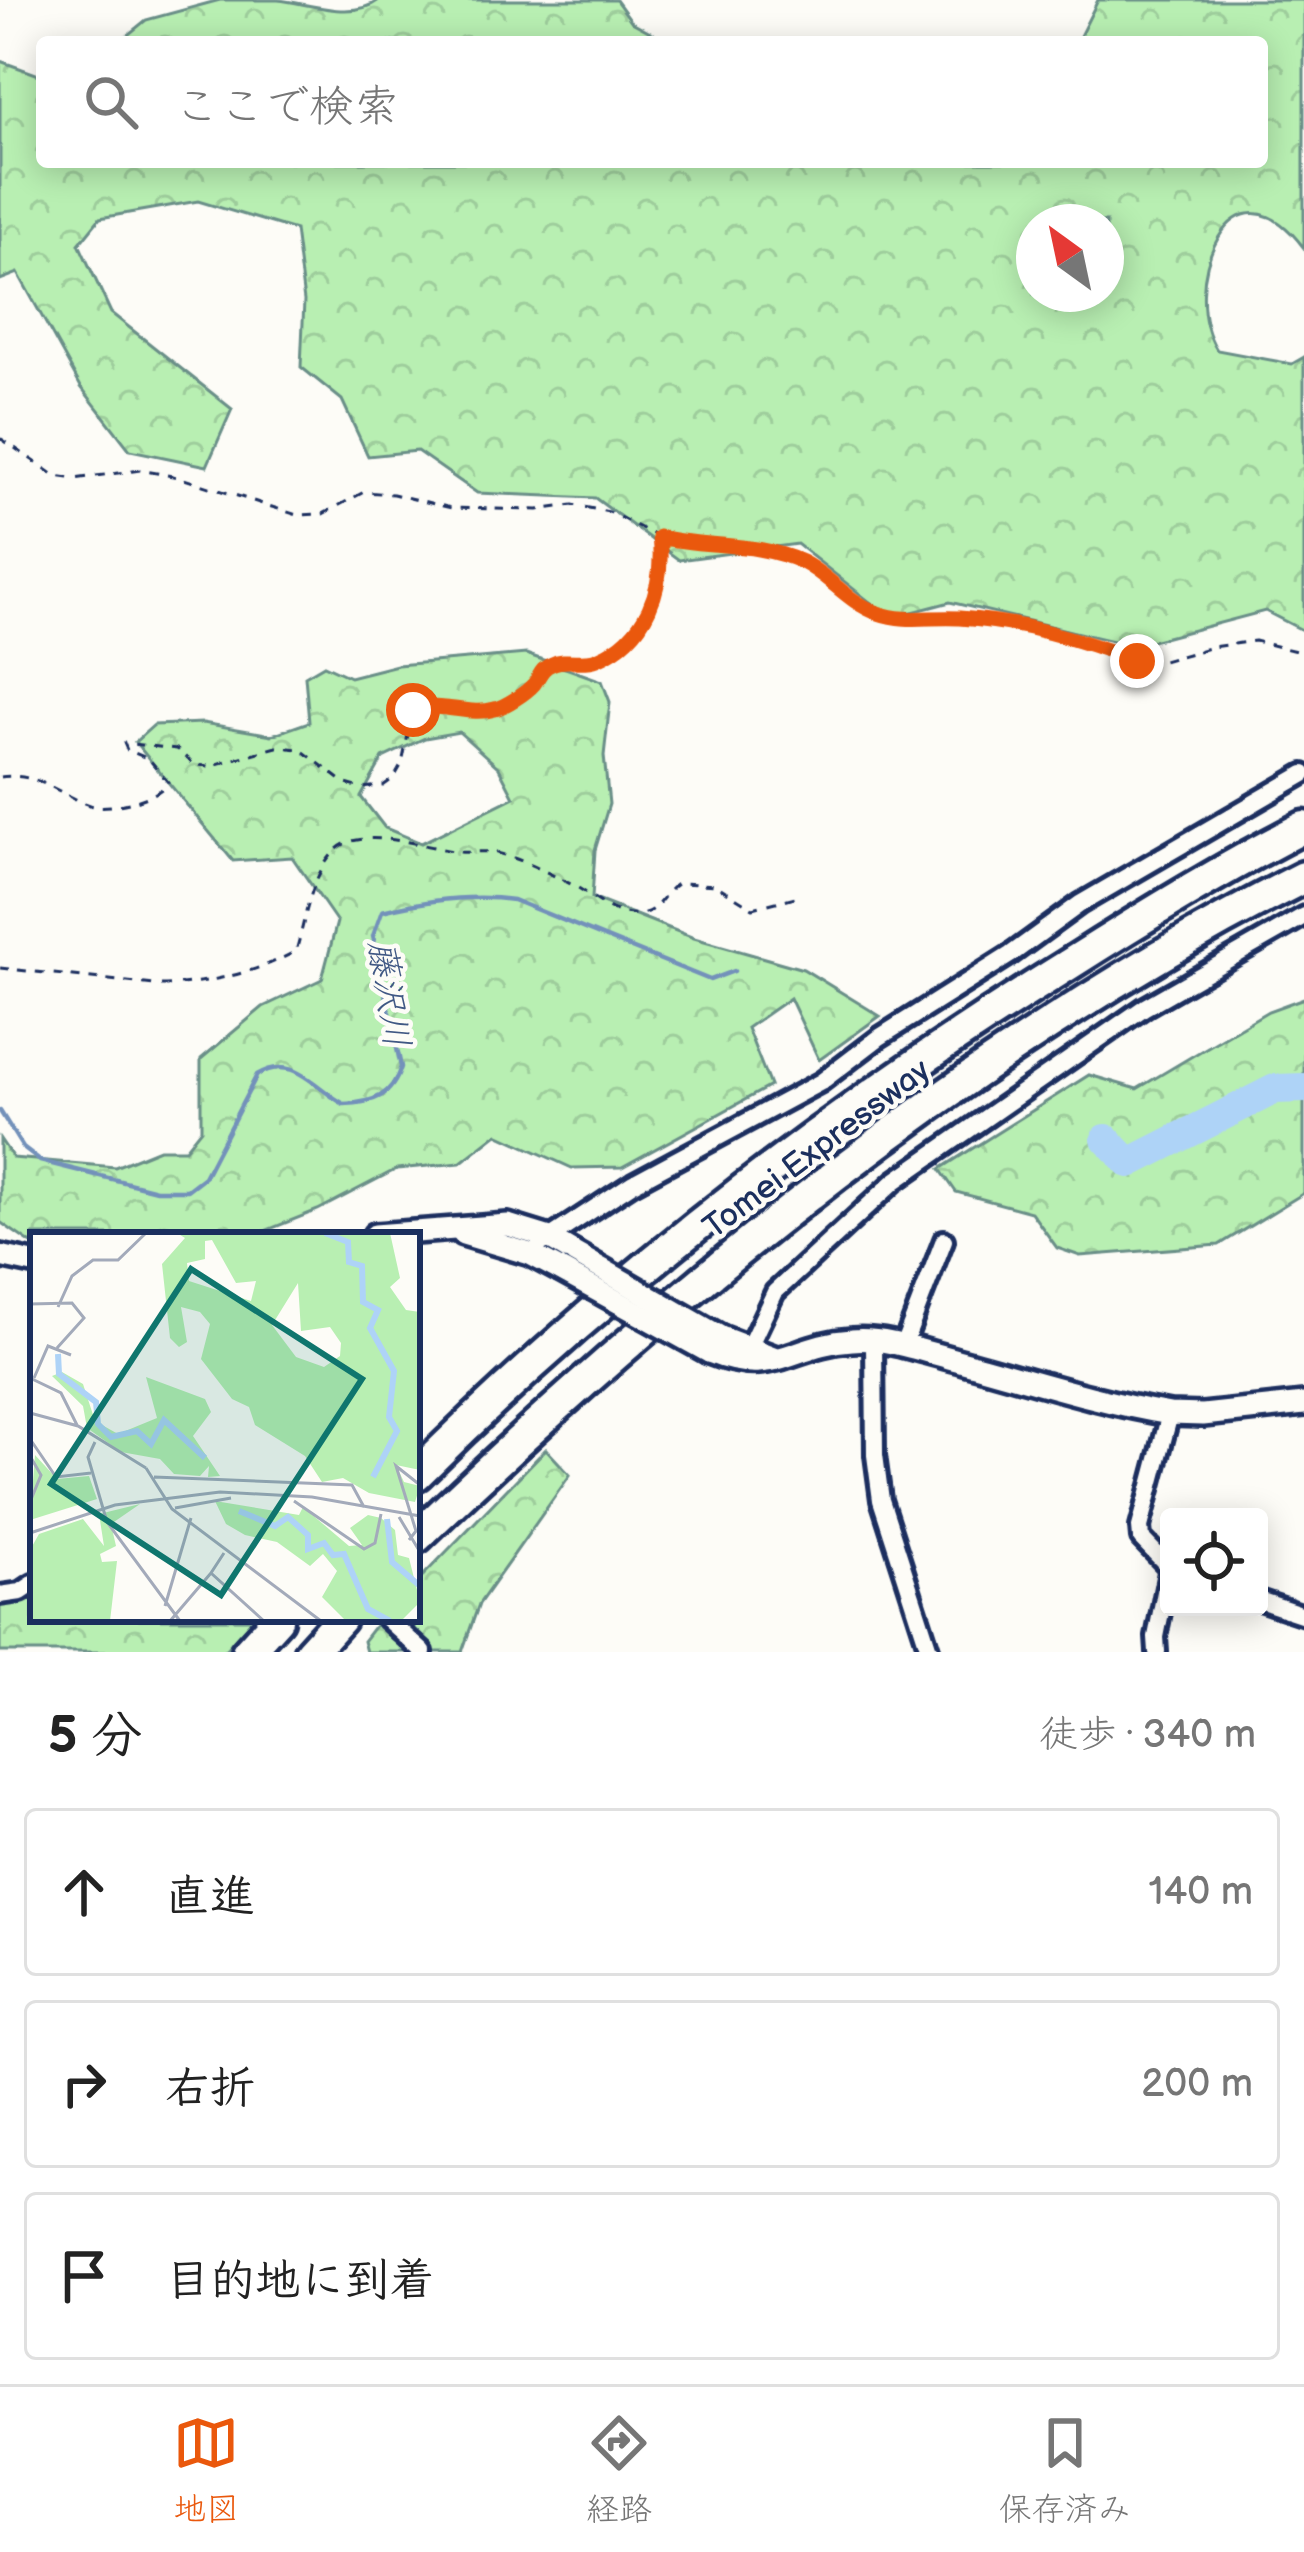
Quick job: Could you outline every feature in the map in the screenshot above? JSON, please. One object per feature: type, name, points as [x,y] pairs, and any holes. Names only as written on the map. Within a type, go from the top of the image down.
[{"type":"highway","name":"Tomei Expressway","points":[[420,1471],[573,1328],[771,1167],[989,1014],[1149,914],[1304,826]]},
{"type":"highway","name":"Tomei Expressway","points":[[420,1535],[634,1337],[938,1101],[1081,1006],[1304,878]]},
{"type":"highway","points":[[247,1652],[274,1622]]},
{"type":"highway","points":[[310,1652],[337,1622]]},
{"type":"street","points":[[530,1254],[547,1237],[634,1183],[821,1082],[880,1037],[1010,955],[1099,891],[1304,774]]},
{"type":"street","points":[[748,1349],[775,1292],[896,1181],[1145,1007],[1304,916]]},
{"type":"street","points":[[420,1233],[508,1225],[547,1237],[567,1262]]},
{"type":"street","points":[[451,1231],[567,1262],[715,1345],[738,1364],[761,1365],[854,1339],[903,1346],[1170,1414],[1304,1404]]},
{"type":"street","points":[[903,1346],[944,1240]]},
{"type":"street","points":[[0,1256],[30,1262]]},
{"type":"street","points":[[874,1342],[875,1455],[881,1500],[930,1652]]},
{"type":"street","points":[[715,1345],[777,1358]]},
{"type":"street","points":[[1160,1560],[1141,1538],[1140,1527],[1170,1414]]},
{"type":"street","points":[[0,1595],[30,1586]]},
{"type":"street","points":[[1268,1603],[1304,1616]]},
{"type":"street","points":[[1157,1652],[1160,1616]]},
{"type":"street","points":[[393,1625],[423,1652]]},
{"type":"path","points":[[0,438],[56,476],[76,479],[140,470],[178,477],[297,515],[323,514],[364,492],[452,508],[538,510],[573,505],[609,512],[659,537],[699,546],[763,547],[807,564],[843,595],[878,613],[913,621],[957,618],[1038,629],[1070,635],[1137,661],[1163,661],[1255,641],[1304,653]]},
{"type":"path","points":[[0,777],[22,774],[41,780],[95,808],[155,796],[166,789],[169,782],[149,759],[127,750],[124,743],[178,749],[194,765],[209,766],[277,747],[300,749],[346,784],[383,786],[402,764],[413,710],[434,704],[496,709],[532,687],[556,661],[594,661],[620,644],[650,613],[658,585],[659,537]]},
{"type":"path","points":[[0,968],[177,985],[268,967],[296,951],[314,884],[334,851],[349,841],[372,838],[495,852],[626,914],[644,914],[661,904],[664,894],[679,883],[716,885],[753,908],[799,896]]},
{"type":"green space","points":[[220,0],[278,0],[343,10],[379,0],[616,0],[632,22],[658,36],[126,36],[146,20]]},
{"type":"green space","points":[[1098,0],[1304,0],[1304,248],[1278,222],[1254,214],[1234,220],[1218,238],[1203,293],[1206,323],[1217,350],[1292,364],[1304,357],[1304,631],[1265,611],[1133,646],[950,602],[890,618],[797,544],[679,560],[595,498],[477,493],[417,451],[368,456],[342,400],[301,367],[304,301],[295,230],[198,201],[100,218],[79,244],[111,313],[232,409],[207,466],[130,450],[81,387],[18,273],[0,280],[0,61],[36,74],[36,168],[1268,168],[1268,36],[1080,36]]},
{"type":"green space","points":[[526,654],[602,681],[610,702],[604,756],[609,804],[595,850],[592,898],[694,938],[803,969],[880,1016],[819,1060],[790,998],[747,1028],[770,1086],[622,1167],[572,1168],[497,1134],[460,1163],[397,1169],[318,1210],[263,1232],[30,1232],[30,1243],[0,1222],[0,1139],[13,1158],[115,1167],[159,1149],[185,1149],[201,1129],[201,1059],[263,1007],[322,979],[337,922],[292,857],[233,861],[135,742],[154,725],[203,723],[272,735],[309,722],[305,676],[324,665],[350,677],[397,665]],"holes":[[[459,732],[499,768],[514,797],[421,843],[385,828],[361,797],[383,758],[425,738]]]},
{"type":"green space","points":[[1304,998],[1304,1193],[1219,1245],[1080,1256],[1057,1248],[1031,1212],[956,1192],[940,1169],[1089,1075],[1137,1089],[1268,1011]]},
{"type":"green space","points":[[546,1449],[570,1475],[479,1604],[462,1652],[366,1652],[363,1641],[378,1622],[420,1622],[420,1579]]},
{"type":"green space","points":[[30,1595],[30,1622],[250,1622],[223,1652],[0,1652],[0,1605]]},
{"type":"waterway","name":"藤沢川","points":[[0,1111],[23,1148],[40,1161],[156,1190],[187,1190],[204,1177],[257,1075],[270,1069],[292,1070],[344,1104],[380,1096],[393,1085],[401,1067],[373,936],[382,911],[414,904],[464,898],[513,900],[710,980],[734,971]]},
{"type":"waterway","name":"藤沢川","points":[[1106,1139],[1129,1163],[1275,1089],[1304,1088]]},
{"type":"route","points":[[413,710],[434,704],[496,709],[532,687],[556,661],[594,661],[620,644],[650,613],[658,585],[659,537],[699,546],[763,547],[807,564],[843,595],[878,613],[913,621],[957,618],[1070,635],[1137,661]]}]
